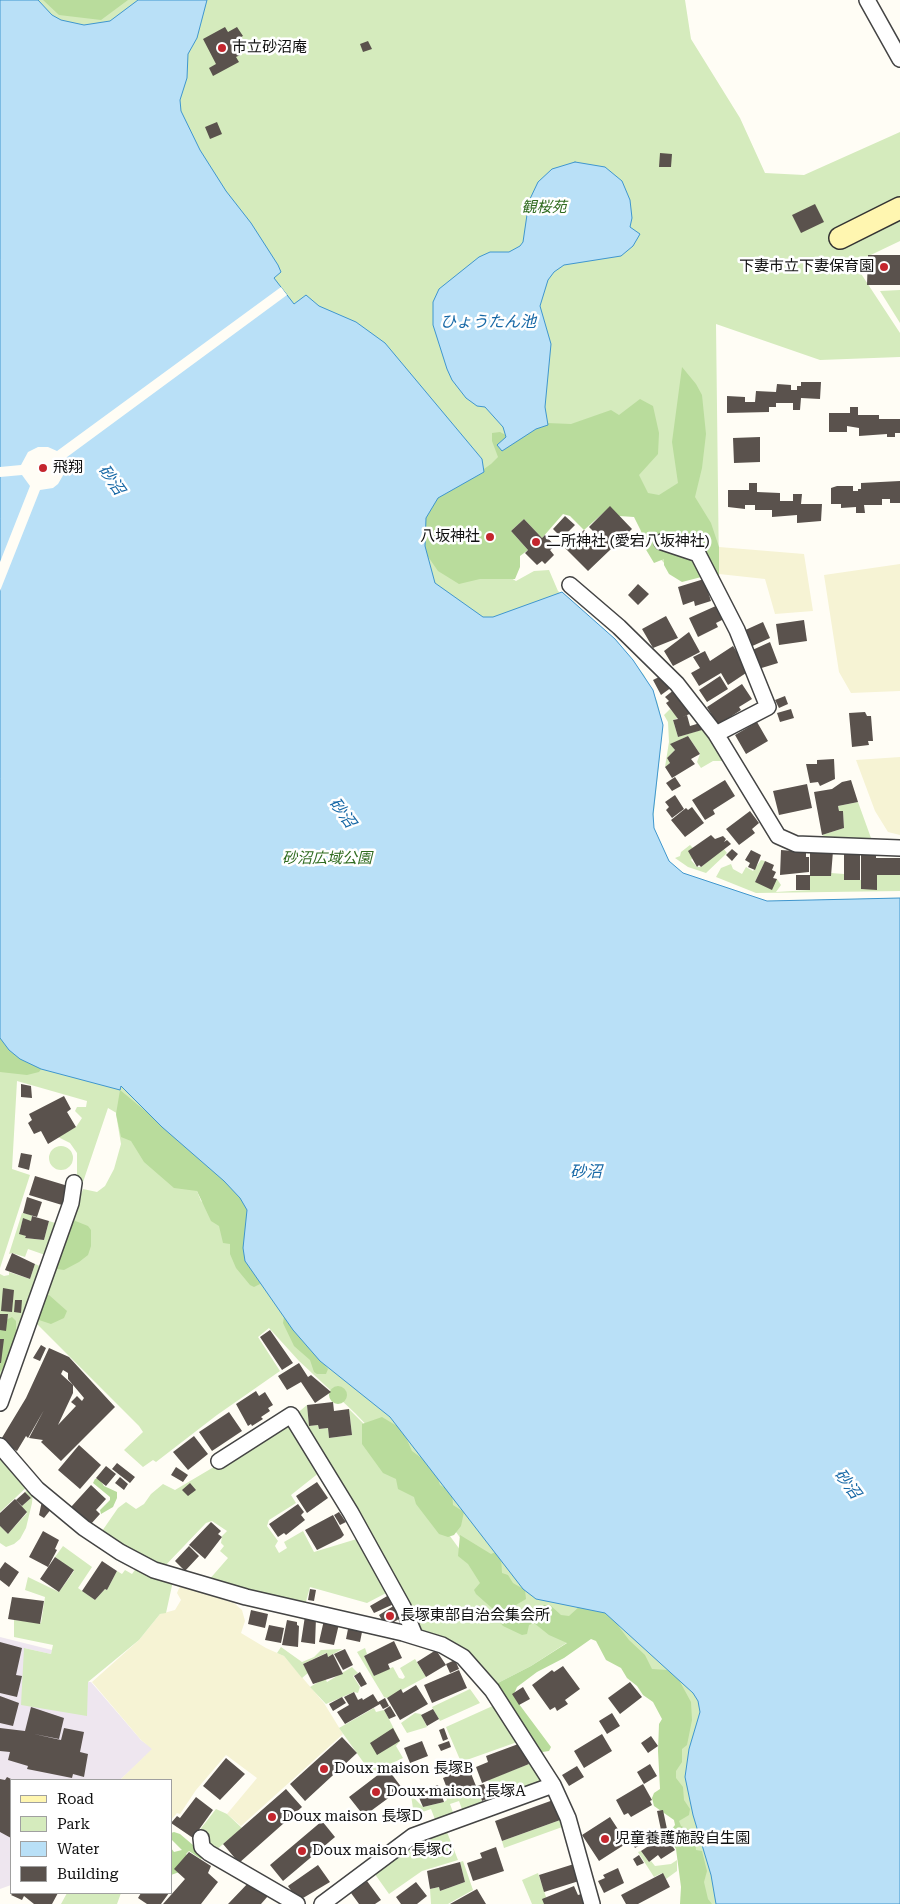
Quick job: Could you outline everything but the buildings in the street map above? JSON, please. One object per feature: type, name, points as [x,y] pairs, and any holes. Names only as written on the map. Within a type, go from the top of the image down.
[{"type":"street","points":[[867,0],[900,60]]},
{"type":"street","points":[[840,238],[900,208]]},
{"type":"street","points":[[662,542],[698,554],[736,630],[768,707],[716,734]]},
{"type":"street","points":[[570,585],[619,627],[677,684],[716,734],[767,821],[784,840],[796,844],[900,848]]},
{"type":"street","points":[[0,1403],[71,1203],[74,1183]]},
{"type":"street","points":[[220,1461],[291,1415],[351,1513],[403,1607],[415,1636]]},
{"type":"street","points":[[0,1446],[37,1488],[84,1528],[120,1552],[154,1570],[246,1598],[415,1636],[450,1648],[464,1657],[478,1670],[553,1785],[568,1818],[592,1904]]},
{"type":"street","points":[[322,1904],[413,1836],[553,1785]]},
{"type":"street","points":[[201,1838],[202,1847],[209,1853],[289,1902]]},
{"type":"shaded area","points":[[719,547],[804,554],[813,611],[775,614],[765,579],[719,574]]},
{"type":"shaded area","points":[[900,564],[900,691],[851,693],[839,672],[824,575]]},
{"type":"shaded area","points":[[900,757],[900,835],[888,832],[875,811],[856,760]]},
{"type":"shaded area","points":[[180,1586],[234,1603],[242,1610],[245,1621],[241,1633],[284,1656],[324,1703],[343,1734],[241,1826],[227,1814],[257,1778],[226,1755],[196,1790],[180,1814],[177,1813],[172,1819],[172,1779],[121,1779],[152,1749],[141,1740],[92,1682],[139,1640],[160,1614],[175,1610],[181,1600],[177,1593]]},
{"type":"shaded area","points":[[0,1637],[52,1650],[51,1654],[24,1648],[91,1682],[141,1740],[153,1749],[121,1779],[10,1779],[10,1885],[0,1889]]},
{"type":"green space","name":"砂沼","points":[[0,0],[685,0],[691,39],[740,118],[765,173],[804,175],[900,132],[900,241],[854,263],[900,333],[900,357],[820,360],[716,324],[719,574],[671,571],[651,548],[638,519],[611,501],[565,504],[506,524],[501,572],[516,581],[534,571],[549,570],[558,591],[615,639],[644,675],[657,701],[663,725],[653,821],[654,828],[669,861],[683,873],[767,901],[900,898],[900,1904],[693,1904],[674,1818],[669,1711],[609,1646],[558,1620],[518,1609],[505,1599],[445,1517],[376,1435],[299,1361],[269,1328],[258,1337],[280,1371],[217,1415],[156,1462],[153,1460],[143,1467],[124,1450],[143,1432],[139,1426],[34,1321],[83,1189],[97,1192],[105,1186],[114,1169],[121,1144],[116,1114],[197,1191],[201,1201],[225,1217],[125,1118],[108,1108],[82,1185],[77,1183],[77,1153],[70,1143],[58,1137],[76,1127],[82,1118],[75,1111],[77,1107],[86,1107],[87,1101],[17,1081],[12,1169],[30,1175],[0,1268]]},
{"type":"green space","points":[[43,0],[128,0],[101,20],[59,15]]},
{"type":"green space","points":[[900,290],[900,323],[880,291]]},
{"type":"green space","points":[[682,367],[696,384],[702,395],[706,434],[702,468],[695,497],[711,523],[719,547],[719,582],[709,575],[682,582],[669,574],[664,565],[664,559],[654,563],[645,548],[641,531],[634,517],[619,516],[610,507],[584,530],[570,516],[563,514],[542,538],[524,519],[511,531],[528,550],[520,556],[520,567],[515,579],[480,579],[459,584],[438,571],[422,548],[424,499],[477,474],[491,464],[498,457],[492,441],[492,433],[500,432],[515,440],[547,423],[571,424],[611,410],[619,415],[640,399],[653,406],[659,433],[658,454],[639,475],[648,493],[659,495],[678,483],[672,442]]},
{"type":"green space","points":[[670,709],[678,718],[673,720],[678,737],[704,729],[725,761],[713,761],[701,768],[697,762],[700,754],[688,736],[671,744],[675,750],[667,758],[670,763],[665,767],[669,742],[668,722],[664,715]]},
{"type":"green space","points":[[858,802],[871,838],[866,841],[827,838],[822,835],[844,828],[843,811],[839,811],[838,806]]},
{"type":"green space","points":[[690,845],[693,848],[691,860],[697,867],[701,867],[723,848],[727,853],[706,873],[688,867],[675,858],[680,856],[681,852]]},
{"type":"green space","points":[[761,860],[765,861],[755,882],[777,879],[781,885],[776,892],[810,890],[810,876],[830,876],[831,873],[844,874],[844,880],[861,880],[862,889],[877,889],[877,875],[900,875],[900,891],[756,893],[716,877],[721,868],[731,864],[733,869],[742,874],[746,867],[753,871]]},
{"type":"green space","points":[[0,1032],[42,1068],[39,1072],[27,1075],[0,1072]]},
{"type":"green space","points":[[120,1090],[201,1157],[251,1208],[263,1280],[260,1284],[254,1287],[250,1285],[236,1268],[230,1254],[230,1244],[223,1243],[219,1226],[211,1221],[197,1191],[174,1188],[144,1162],[131,1141],[121,1137],[116,1114]]},
{"type":"green space","points":[[61,1146],[69,1150],[73,1158],[69,1166],[61,1170],[53,1166],[49,1158],[53,1150]]},
{"type":"green space","points":[[22,1213],[32,1215],[31,1221],[23,1219],[19,1233],[26,1236],[25,1238],[44,1240],[49,1221],[58,1224],[48,1256],[28,1249],[25,1257],[12,1253],[9,1254]]},
{"type":"green space","points":[[73,1220],[88,1226],[91,1230],[91,1246],[88,1255],[79,1262],[64,1270],[57,1269],[52,1263]]},
{"type":"green space","points":[[35,1264],[44,1268],[0,1388],[0,1274],[4,1276],[9,1275],[9,1272],[30,1279]]},
{"type":"green space","points":[[49,1295],[67,1311],[64,1318],[51,1324],[33,1318],[25,1308],[27,1300]]},
{"type":"green space","points":[[12,1317],[16,1321],[16,1333],[22,1345],[0,1372],[0,1323]]},
{"type":"green space","points":[[284,1317],[328,1369],[326,1374],[314,1372],[310,1360],[294,1346],[283,1323]]},
{"type":"green space","points":[[338,1386],[344,1389],[347,1395],[344,1401],[338,1404],[332,1401],[329,1395],[332,1389]]},
{"type":"green space","points":[[307,1405],[309,1426],[318,1425],[319,1429],[328,1428],[329,1438],[352,1435],[349,1409],[363,1423],[436,1517],[507,1614],[537,1621],[574,1638],[531,1666],[494,1685],[425,1634],[420,1629],[314,1446],[317,1442],[295,1415]]},
{"type":"green space","points":[[382,1417],[402,1429],[412,1451],[424,1460],[437,1476],[440,1485],[452,1492],[453,1505],[464,1512],[461,1526],[454,1535],[448,1537],[439,1534],[416,1504],[414,1497],[398,1489],[396,1479],[383,1473],[362,1444],[362,1424]]},
{"type":"green space","points":[[288,1423],[320,1472],[291,1495],[296,1503],[269,1520],[267,1526],[278,1541],[275,1546],[279,1553],[287,1548],[284,1542],[303,1531],[314,1552],[360,1538],[388,1592],[367,1603],[310,1587],[305,1605],[208,1581],[228,1558],[220,1551],[224,1546],[221,1543],[222,1536],[227,1531],[212,1521],[206,1523],[162,1569],[100,1534],[118,1508],[126,1502],[136,1509],[144,1504],[151,1494],[163,1484],[175,1490]]},
{"type":"green space","points":[[0,1453],[29,1485],[0,1512]]},
{"type":"green space","points":[[99,1478],[104,1486],[117,1492],[117,1498],[113,1507],[101,1514],[100,1510],[110,1500],[110,1497],[93,1483],[95,1479]]},
{"type":"green space","points":[[30,1487],[33,1490],[32,1503],[26,1528],[20,1539],[6,1547],[0,1543],[0,1526],[8,1534],[27,1513],[21,1507],[31,1498],[25,1492]]},
{"type":"green space","points":[[460,1535],[491,1554],[496,1552],[501,1556],[502,1573],[508,1575],[513,1583],[525,1590],[526,1599],[516,1605],[517,1611],[520,1614],[529,1613],[544,1605],[550,1605],[561,1615],[569,1616],[580,1606],[601,1611],[610,1615],[629,1640],[645,1655],[652,1669],[667,1670],[679,1680],[691,1702],[692,1720],[687,1745],[682,1749],[682,1762],[676,1771],[676,1778],[683,1787],[684,1800],[690,1809],[689,1815],[679,1821],[681,1826],[695,1832],[696,1850],[702,1851],[707,1871],[704,1882],[708,1899],[712,1904],[680,1904],[681,1887],[676,1849],[667,1835],[675,1825],[674,1820],[654,1806],[652,1798],[654,1793],[660,1789],[658,1751],[659,1724],[662,1719],[653,1702],[643,1695],[637,1686],[627,1678],[621,1668],[606,1660],[596,1641],[591,1639],[564,1658],[537,1672],[517,1687],[514,1694],[516,1700],[551,1747],[549,1751],[536,1753],[494,1685],[531,1666],[567,1643],[549,1635],[534,1623],[529,1625],[527,1634],[522,1635],[503,1626],[497,1619],[494,1610],[474,1590],[480,1583],[468,1564],[458,1556]]},
{"type":"green space","points":[[63,1546],[92,1567],[78,1588],[95,1600],[105,1589],[107,1590],[117,1571],[122,1574],[125,1570],[132,1574],[137,1567],[173,1581],[166,1613],[160,1614],[139,1640],[88,1682],[87,1716],[21,1705],[24,1648],[51,1654],[53,1645],[14,1637],[14,1620],[41,1623],[45,1597],[25,1590],[28,1577],[59,1592],[74,1571],[55,1557]]},
{"type":"green space","points":[[281,1647],[302,1662],[314,1657],[321,1650],[342,1649],[328,1657],[326,1653],[303,1664],[308,1673],[302,1678],[284,1656],[277,1653]]},
{"type":"green space","points":[[365,1648],[367,1654],[364,1656],[374,1676],[393,1667],[399,1678],[403,1679],[405,1677],[400,1668],[415,1659],[426,1677],[387,1698],[384,1697],[357,1652]]},
{"type":"green space","points":[[352,1667],[358,1673],[353,1676],[360,1687],[358,1693],[354,1692],[326,1704],[310,1687],[325,1678],[327,1682]]},
{"type":"green space","points":[[470,1689],[480,1703],[440,1721],[432,1707]]},
{"type":"green space","points":[[497,1704],[520,1741],[461,1762],[446,1727]]},
{"type":"green space","points":[[374,1708],[376,1712],[384,1710],[400,1741],[396,1746],[403,1758],[371,1773],[339,1728]]},
{"type":"green space","points":[[415,1713],[421,1714],[427,1727],[407,1733],[401,1723]]},
{"type":"green space","points":[[521,1743],[546,1781],[495,1798],[488,1780],[529,1764]]},
{"type":"green space","points":[[476,1786],[483,1805],[463,1812],[459,1801],[450,1804],[454,1815],[436,1822],[431,1809],[414,1815],[411,1795],[423,1807],[444,1802],[447,1800],[445,1794],[448,1792],[450,1796]]},
{"type":"green space","points":[[216,1809],[227,1814],[242,1828],[215,1851],[195,1836]]},
{"type":"green space","points":[[563,1819],[565,1826],[504,1848],[502,1841]]},
{"type":"green space","points":[[445,1827],[458,1860],[422,1871],[389,1894],[372,1870],[415,1838]]},
{"type":"green space","points":[[172,1833],[180,1834],[200,1851],[204,1857],[201,1859],[189,1851],[186,1854],[189,1857],[185,1870],[172,1875],[172,1849],[174,1852],[182,1850],[172,1840]]},
{"type":"green space","points":[[641,1851],[649,1862],[651,1861],[655,1866],[671,1864],[677,1860],[677,1871],[666,1879],[662,1873],[654,1877],[638,1852]]},
{"type":"green space","points":[[463,1861],[473,1890],[448,1904],[431,1904],[430,1889],[439,1887],[440,1891],[465,1882],[460,1862]]},
{"type":"green space","points":[[538,1873],[546,1897],[544,1904],[532,1904],[522,1880]]},
{"type":"green space","points":[[66,1894],[121,1894],[117,1904],[61,1904]]},
{"type":"water","name":"砂沼","points":[[0,0],[38,0],[52,15],[61,20],[84,25],[110,21],[138,0],[207,0],[197,38],[188,54],[187,78],[180,100],[181,111],[200,150],[278,265],[281,272],[274,278],[294,304],[306,295],[319,306],[356,322],[385,343],[482,459],[484,472],[438,498],[426,518],[425,546],[435,583],[483,617],[493,617],[562,592],[615,639],[633,660],[653,690],[663,725],[653,814],[654,828],[669,861],[683,873],[767,901],[900,898],[900,1904],[716,1904],[711,1875],[693,1815],[685,1777],[689,1749],[700,1712],[698,1701],[693,1693],[605,1613],[536,1599],[523,1589],[390,1417],[320,1361],[293,1330],[245,1261],[243,1248],[247,1210],[240,1198],[224,1181],[162,1127],[121,1086],[120,1090],[41,1069],[20,1059],[9,1050],[0,1038]]},
{"type":"water","name":"ひょうたん池","points":[[575,162],[605,167],[622,181],[630,200],[632,218],[630,227],[640,234],[633,246],[621,256],[564,265],[554,272],[548,280],[540,306],[551,344],[545,407],[548,425],[536,429],[502,451],[497,445],[506,437],[503,427],[485,407],[477,406],[466,398],[452,380],[433,325],[433,302],[439,289],[479,257],[490,252],[509,252],[520,246],[523,242],[529,201],[538,182],[552,169]]},
{"type":"pier","points":[[281,287],[287,295],[63,460],[65,472],[58,484],[53,488],[40,490],[0,591],[0,562],[30,486],[22,475],[0,477],[0,467],[21,465],[28,452],[38,447],[48,447],[57,451]]},
{"type":"place","name":"市立砂沼庵","points":[[222,48]]},
{"type":"place","name":"下妻市立下妻保育園","points":[[884,267]]},
{"type":"place","name":"飛翔","points":[[43,468]]},
{"type":"place","name":"八坂神社","points":[[490,537]]},
{"type":"place","name":"二所神社 (愛宕八坂神社)","points":[[536,542]]},
{"type":"place","name":"長塚東部自治会集会所","points":[[390,1616]]},
{"type":"place","name":"Doux maison 長塚B","points":[[324,1769]]},
{"type":"place","name":"Doux maison 長塚A","points":[[376,1792]]},
{"type":"place","name":"Doux maison 長塚D","points":[[272,1817]]},
{"type":"place","name":"児童養護施設自生園","points":[[605,1839]]},
{"type":"place","name":"Doux maison 長塚C","points":[[302,1851]]},
{"type":"park label","name":"観桜苑","points":[[544,208]]},
{"type":"park label","name":"砂沼広域公園","points":[[327,859]]}]
